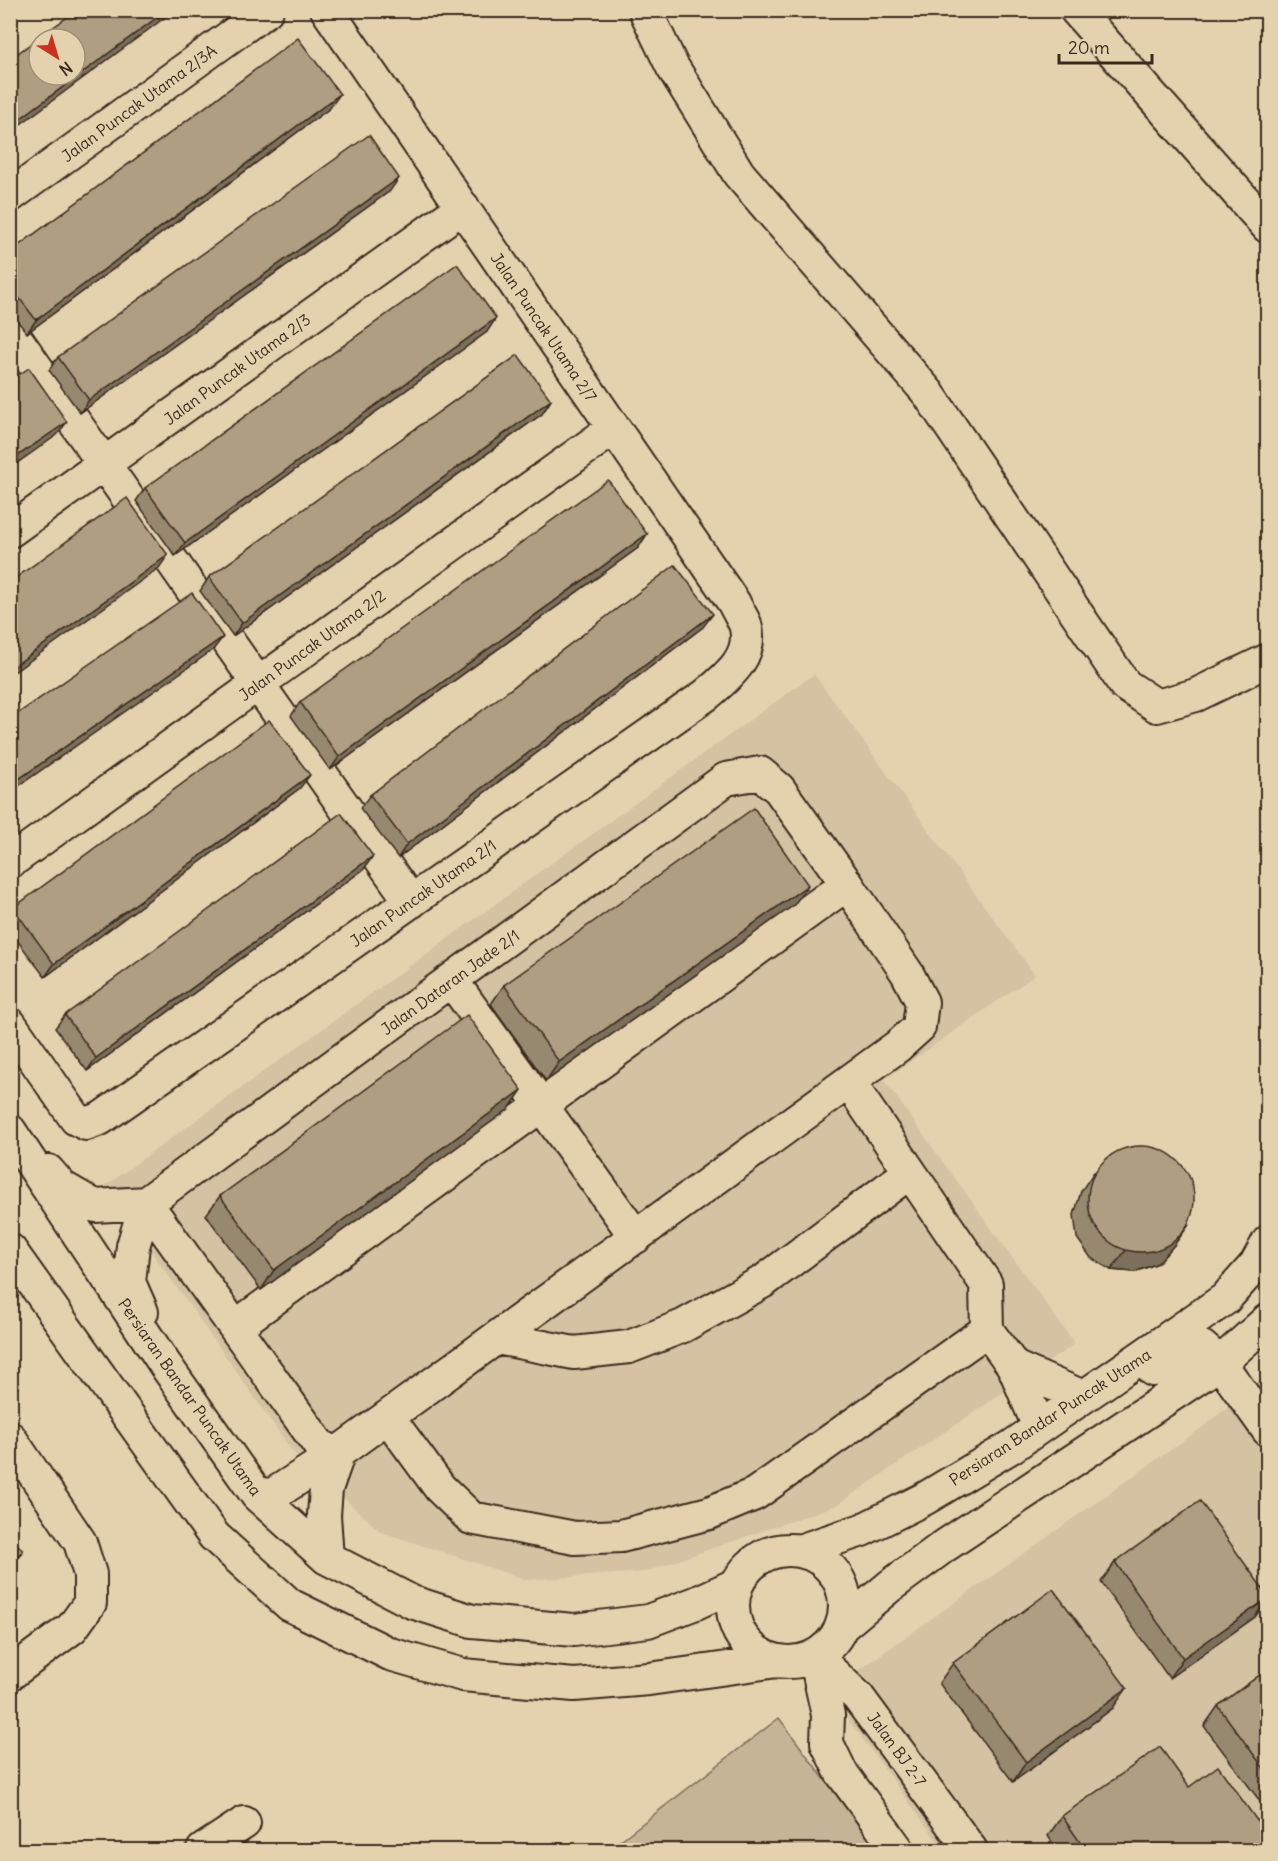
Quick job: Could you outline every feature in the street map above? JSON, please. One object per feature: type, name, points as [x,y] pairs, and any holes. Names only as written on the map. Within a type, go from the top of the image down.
[{"type":"street","name":"Jalan Puncak Utama 2/3A","points":[[10,196],[267,10]]},
{"type":"street","name":"Jalan Puncak Utama 2/7","points":[[327,10],[734,603],[745,625],[747,649]]},
{"type":"street","points":[[645,10],[672,66],[739,174],[928,393],[1125,685],[1157,706],[1196,695],[1268,660]]},
{"type":"street","points":[[1076,10],[1268,227]]},
{"type":"street","name":"Jalan Puncak Utama 2/3","points":[[10,531],[463,207]]},
{"type":"street","points":[[10,330],[411,902]]},
{"type":"street","name":"Jalan Puncak Utama 2/2","points":[[10,862],[614,428]]},
{"type":"street","name":"Jalan Puncak Utama 2/1","points":[[10,1024],[76,1119],[86,1124],[100,1119],[706,695],[733,673],[747,649]]},
{"type":"street","name":"Jalan Dataran Jade 2/1","points":[[146,1203],[726,779],[760,773],[779,789],[847,884]]},
{"type":"street","points":[[235,1327],[847,884],[907,973],[922,1002],[919,1027],[898,1046],[339,1452],[274,1494],[257,1495]]},
{"type":"street","points":[[452,981],[636,1236]]},
{"type":"street","points":[[849,1082],[986,1284],[987,1330],[1014,1367],[1039,1427]]},
{"type":"street","points":[[10,1125],[62,1187],[95,1206],[146,1203]]},
{"type":"street","name":"Persiaran Bandar Puncak Utama","points":[[10,1131],[166,1366],[257,1495],[327,1558],[412,1602],[472,1622],[574,1630],[648,1621],[696,1603],[737,1584]]},
{"type":"street","points":[[497,1338],[574,1353],[629,1347],[683,1326],[764,1281],[910,1172]]},
{"type":"street","points":[[146,1203],[320,1445],[339,1452]]},
{"type":"street","points":[[146,1203],[133,1246],[129,1282],[166,1366]]},
{"type":"street","name":"Persiaran Bandar Puncak Utama","points":[[802,1550],[862,1530],[914,1504],[1011,1447],[1225,1299],[1256,1264],[1268,1242]]},
{"type":"street","points":[[10,1250],[214,1536],[290,1605],[390,1654],[463,1675],[574,1685],[649,1679],[777,1661],[796,1661],[815,1656],[831,1644],[841,1627],[846,1608],[843,1588],[834,1571],[820,1558],[802,1550],[782,1550],[763,1556],[748,1567],[737,1584],[733,1604],[735,1623],[744,1640],[759,1653],[777,1661]]},
{"type":"street","points":[[841,1627],[943,1547],[1220,1363],[1268,1320]]},
{"type":"street","points":[[388,1417],[440,1488],[471,1518],[575,1538],[621,1536],[709,1513],[755,1494],[987,1330]]},
{"type":"street","points":[[1011,1447],[1189,1350],[1202,1347],[1220,1363],[1268,1430]]},
{"type":"street","points":[[1014,1367],[1083,1397]]},
{"type":"street","points":[[10,1438],[80,1542],[90,1574],[90,1603],[72,1628],[10,1674]]},
{"type":"street","points":[[327,1558],[324,1515],[326,1489],[339,1452]]},
{"type":"street","points":[[815,1656],[828,1716],[827,1743],[841,1772],[898,1851]]},
{"type":"street","name":"Jalan BJ 2-7","points":[[815,1656],[858,1697],[971,1851]]},
{"type":"street","points":[[203,1851],[244,1823]]},
{"type":"shaded area","points":[[814,674],[1035,975],[884,1080],[1075,1344],[837,1505],[645,1572],[528,1580],[381,1532],[293,1452],[105,1186]]},
{"type":"shaded area","points":[[1267,1374],[1267,1850],[944,1850],[828,1692],[1207,1424]]},
{"type":"shaded area","points":[[779,1718],[877,1850],[608,1850]]},
{"type":"building","points":[[77,10],[167,10],[87,69],[87,27],[54,27]]},
{"type":"building","points":[[298,38],[340,94],[36,320],[10,286],[10,252]]},
{"type":"building","points":[[27,47],[27,87],[63,87],[10,126],[10,59]]},
{"type":"building","points":[[369,135],[399,178],[89,400],[58,357]]},
{"type":"building","points":[[457,264],[496,318],[185,543],[145,488]]},
{"type":"building","points":[[518,355],[551,400],[242,623],[209,577]]},
{"type":"building","points":[[29,368],[67,422],[10,461],[10,381]]},
{"type":"building","points":[[608,480],[647,534],[339,757],[300,702]]},
{"type":"building","points":[[127,498],[168,555],[10,669],[10,582]]},
{"type":"building","points":[[675,565],[713,614],[407,844],[370,795]]},
{"type":"building","points":[[192,593],[223,637],[10,785],[10,719]]},
{"type":"building","points":[[269,720],[310,775],[54,964],[13,908]]},
{"type":"building","points":[[754,808],[808,885],[559,1062],[504,985]]},
{"type":"building","points":[[341,813],[373,856],[96,1058],[65,1015]]},
{"type":"building","points":[[467,1015],[522,1090],[274,1270],[220,1196]]},
{"type":"building","points":[[1141,1146],[1161,1150],[1179,1161],[1190,1179],[1194,1199],[1190,1219],[1179,1237],[1161,1248],[1141,1252],[1121,1248],[1103,1237],[1092,1219],[1088,1199],[1092,1179],[1103,1161],[1121,1150]]},
{"type":"building","points":[[1200,1501],[1268,1598],[1183,1658],[1115,1562]]},
{"type":"building","points":[[10,1535],[23,1551],[10,1561]]},
{"type":"building","points":[[1053,1589],[1127,1688],[1026,1762],[953,1663]]},
{"type":"building","points":[[1268,1669],[1268,1774],[1218,1706]]},
{"type":"building","points":[[1160,1747],[1189,1787],[1218,1766],[1268,1836],[1268,1851],[1086,1851],[1062,1816]]}]
